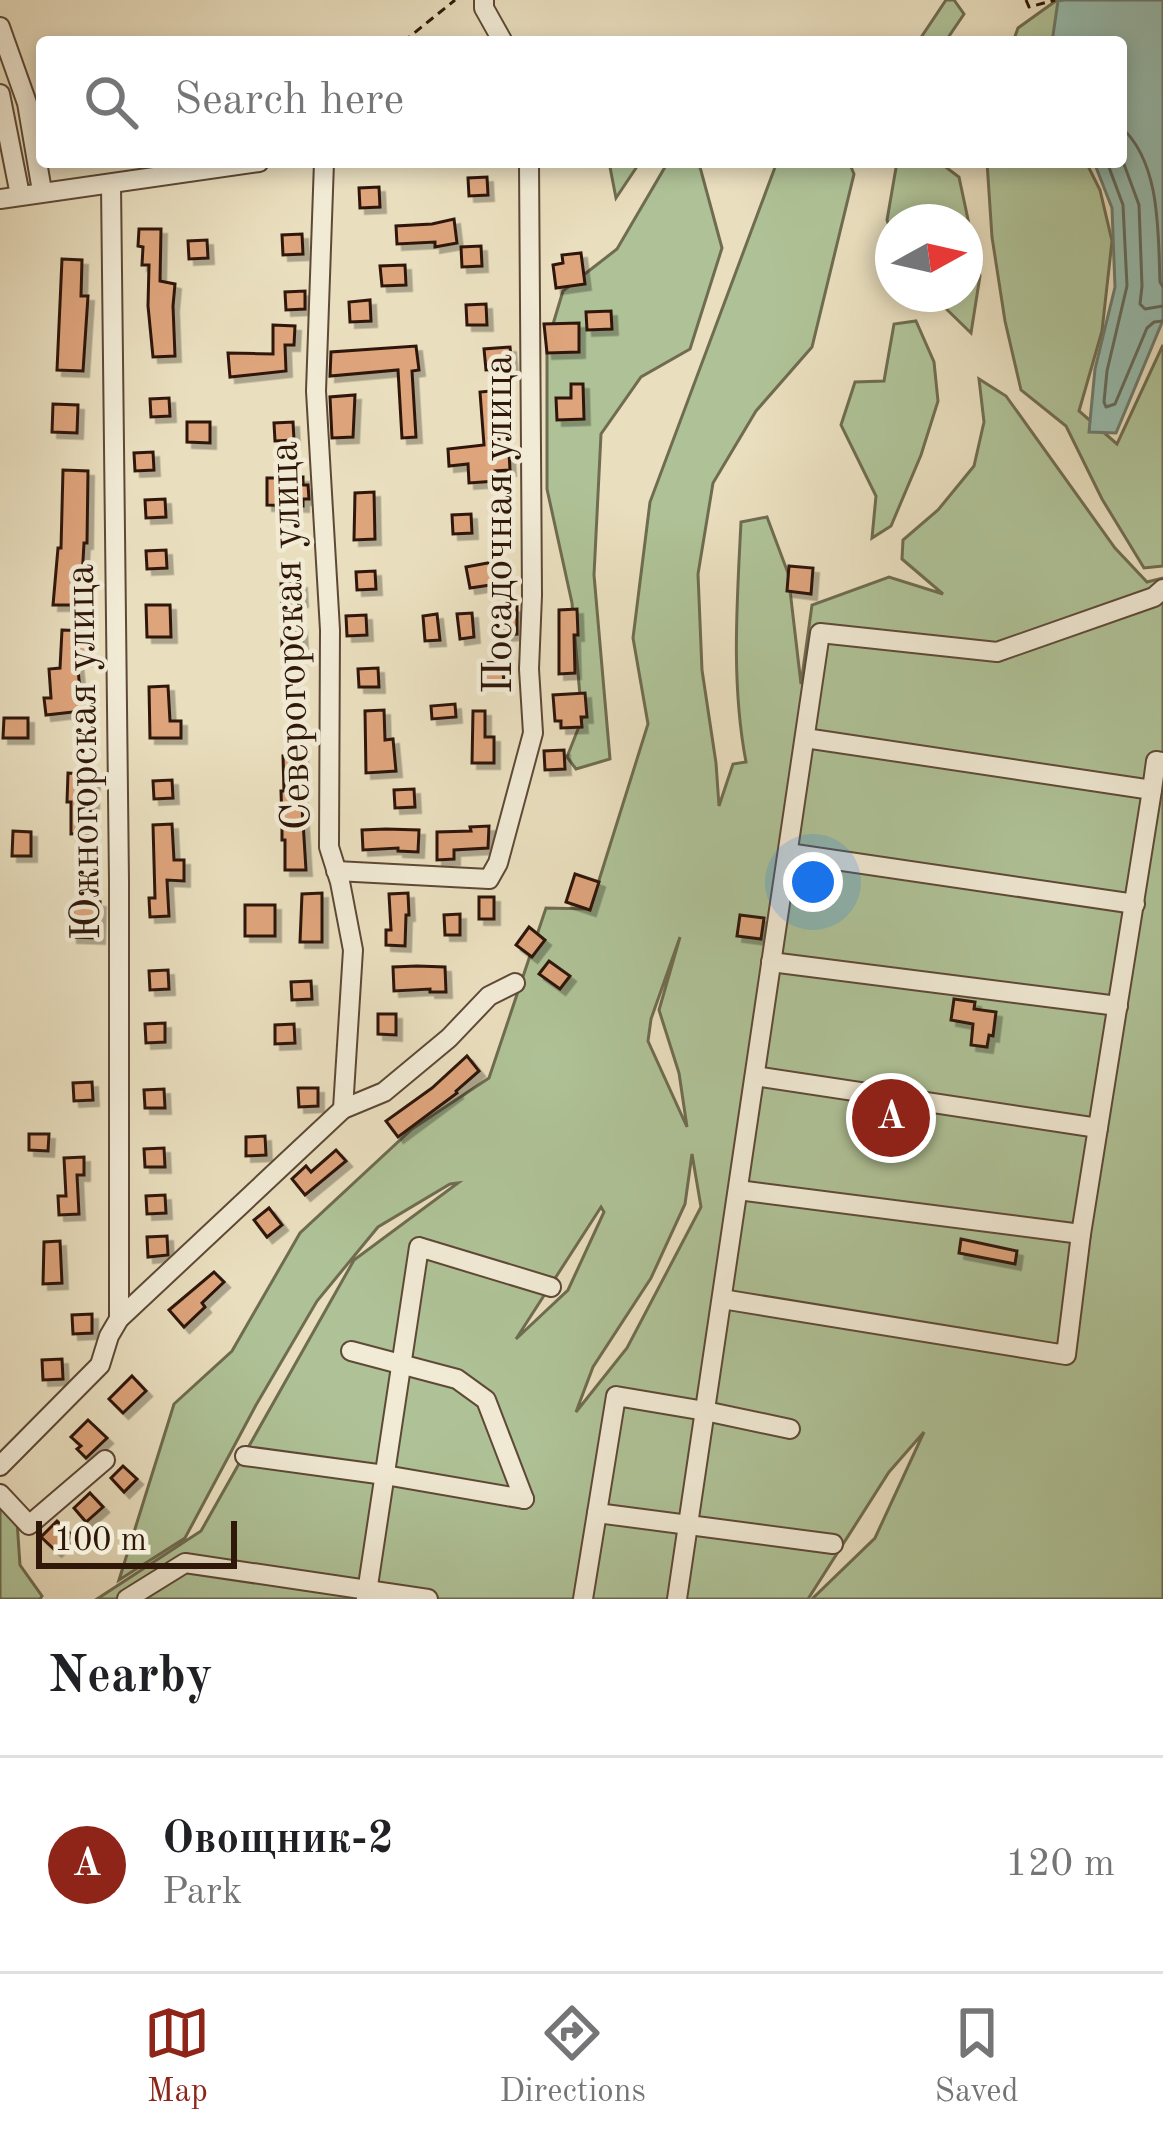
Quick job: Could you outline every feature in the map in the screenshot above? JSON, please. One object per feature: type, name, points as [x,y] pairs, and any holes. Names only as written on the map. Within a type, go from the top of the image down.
[{"type":"street","points":[[484,0],[500,36]]},
{"type":"street","points":[[0,27],[27,103],[36,156]]},
{"type":"street","points":[[1,102],[10,197],[221,168]]},
{"type":"street","points":[[38,168],[42,191]]},
{"type":"street","name":"Северогорская улица","points":[[324,168],[316,391],[330,630],[329,847],[353,950],[343,1109]]},
{"type":"street","name":"Посадочная улица","points":[[336,872],[489,879],[498,863],[533,733],[529,168]]},
{"type":"street","name":"Южногорская улица","points":[[111,185],[119,881],[118,1319]]},
{"type":"street","points":[[677,1599],[820,634],[997,652],[1154,597],[1163,589]]},
{"type":"street","points":[[805,738],[1152,790]]},
{"type":"street","points":[[722,1299],[1066,1355],[1156,761],[1163,762]]},
{"type":"street","points":[[788,853],[1135,904]]},
{"type":"street","points":[[771,962],[1118,1006]]},
{"type":"street","points":[[0,1466],[100,1364],[118,1319],[343,1109],[384,1092],[489,996],[515,983]]},
{"type":"street","points":[[755,1076],[1097,1128]]},
{"type":"street","points":[[738,1190],[1081,1234]]},
{"type":"street","points":[[366,1594],[419,1247],[551,1288]]},
{"type":"street","points":[[245,1456],[524,1499],[486,1400],[457,1379],[351,1351]]},
{"type":"street","points":[[583,1599],[616,1396],[790,1429]]},
{"type":"street","points":[[0,1494],[29,1525],[105,1460]]},
{"type":"street","points":[[597,1514],[833,1544]]},
{"type":"street","points":[[127,1599],[185,1563],[366,1594],[428,1599]]},
{"type":"path","points":[[410,36],[455,0]]},
{"type":"path","points":[[1026,0],[1029,8],[1055,0]]},
{"type":"shaded area","points":[[946,0],[954,0],[964,14],[949,36],[922,36]]},
{"type":"shaded area","points":[[1057,0],[1069,0],[1063,36],[1015,36],[1018,28]]},
{"type":"shaded area","points":[[610,168],[636,168],[616,198]]},
{"type":"shaded area","points":[[664,168],[700,168],[722,248],[690,349],[641,377],[601,434],[594,575],[610,759],[576,769],[567,757],[582,719],[572,603],[547,489],[547,344],[563,291],[617,249]]},
{"type":"shaded area","points":[[775,168],[852,168],[854,174],[812,347],[756,411],[713,483],[698,574],[702,670],[719,806],[733,764],[746,762],[737,672],[741,522],[767,517],[788,573],[801,684],[812,605],[889,577],[943,594],[902,559],[903,540],[938,510],[974,466],[984,422],[979,379],[1006,396],[1115,548],[1147,582],[1163,578],[1163,1599],[812,1599],[875,1538],[924,1432],[889,1472],[808,1599],[97,1599],[201,1531],[354,1260],[458,1183],[378,1227],[317,1301],[185,1538],[119,1580],[174,1404],[232,1351],[300,1233],[412,1129],[489,1078],[546,908],[590,909],[648,724],[633,638],[650,502]],"holes":[[[680,937],[659,1010],[679,1073],[687,1127],[648,1041],[651,1019]],[[692,1154],[701,1207],[627,1348],[576,1412],[593,1367],[651,1278],[685,1204]],[[601,1207],[604,1212],[568,1290],[516,1339]]]},
{"type":"shaded area","points":[[896,168],[947,168],[959,177],[965,204],[890,204]]},
{"type":"shaded area","points":[[987,168],[1089,168],[1100,190],[1112,241],[1102,331],[1079,411],[1117,444],[1163,345],[1163,566],[1144,568],[1066,426],[1021,390],[992,237]]},
{"type":"shaded area","points":[[949,312],[974,312],[971,333]]},
{"type":"shaded area","points":[[916,321],[934,362],[938,401],[891,526],[872,538],[876,496],[841,425],[855,382],[884,381],[894,324]]},
{"type":"shaded area","points":[[0,1506],[17,1521],[20,1565],[40,1599],[0,1599]]},
{"type":"water","points":[[1163,0],[1163,320],[1116,433],[1089,432],[1095,369],[1115,287],[1112,208],[1096,168],[1127,168],[1127,36],[1053,36],[1058,1]]},
{"type":"building","points":[[487,177],[488,195],[469,196],[468,178]]},
{"type":"building","points":[[379,187],[380,207],[360,208],[359,188]]},
{"type":"building","points":[[454,219],[457,243],[435,247],[435,242],[397,244],[396,226]]},
{"type":"building","points":[[139,229],[161,229],[160,281],[175,284],[175,356],[153,357],[149,265],[142,265]]},
{"type":"building","points":[[302,234],[303,254],[283,255],[282,235]]},
{"type":"building","points":[[207,240],[208,258],[189,259],[188,241]]},
{"type":"building","points":[[481,246],[482,266],[462,267],[461,247]]},
{"type":"building","points":[[581,253],[585,284],[556,288],[553,265],[563,263],[562,255]]},
{"type":"building","points":[[62,259],[82,260],[81,296],[88,296],[83,371],[57,370]]},
{"type":"building","points":[[405,265],[406,285],[382,286],[380,266]]},
{"type":"building","points":[[305,291],[305,309],[286,310],[285,292]]},
{"type":"building","points":[[370,300],[371,321],[350,322],[349,302]]},
{"type":"building","points":[[486,304],[487,325],[467,325],[466,305]]},
{"type":"building","points":[[611,311],[612,329],[587,330],[586,312]]},
{"type":"building","points":[[579,323],[579,352],[547,353],[544,324]]},
{"type":"building","points":[[273,325],[295,326],[294,345],[285,345],[286,371],[230,377],[228,353],[273,354]]},
{"type":"building","points":[[416,346],[419,370],[412,371],[416,437],[402,438],[398,370],[330,376],[331,352]]},
{"type":"building","points":[[510,347],[512,368],[486,370],[484,349]]},
{"type":"building","points":[[571,384],[583,384],[584,419],[557,420],[556,398],[571,398]]},
{"type":"building","points":[[502,390],[505,430],[498,431],[500,453],[509,452],[510,470],[495,471],[496,481],[469,483],[468,464],[449,466],[448,449],[484,445],[480,392]]},
{"type":"building","points":[[355,395],[353,437],[332,438],[330,397]]},
{"type":"building","points":[[169,398],[170,416],[151,417],[150,399]]},
{"type":"building","points":[[53,404],[78,405],[77,433],[52,432]]},
{"type":"building","points":[[187,422],[210,422],[210,443],[187,442]]},
{"type":"building","points":[[293,422],[294,440],[275,441],[274,423]]},
{"type":"building","points":[[153,452],[154,470],[135,471],[134,453]]},
{"type":"building","points":[[63,470],[88,471],[87,543],[82,578],[77,578],[76,605],[53,605],[61,548]]},
{"type":"building","points":[[278,472],[303,477],[309,499],[303,499],[303,506],[267,505],[267,478],[278,478]]},
{"type":"building","points":[[374,492],[375,539],[354,540],[355,493]]},
{"type":"building","points":[[165,499],[166,517],[146,518],[145,500]]},
{"type":"building","points":[[471,514],[472,533],[453,534],[452,515]]},
{"type":"building","points":[[166,550],[167,568],[147,569],[146,551]]},
{"type":"building","points":[[493,562],[497,584],[470,588],[466,567]]},
{"type":"building","points":[[789,566],[813,568],[811,594],[787,591]]},
{"type":"building","points":[[375,571],[376,589],[357,590],[356,572]]},
{"type":"building","points":[[301,583],[302,601],[282,602],[281,584]]},
{"type":"building","points":[[146,605],[170,605],[171,637],[147,637]]},
{"type":"building","points":[[517,607],[517,634],[501,635],[498,609]]},
{"type":"building","points":[[577,609],[575,673],[559,674],[559,610]]},
{"type":"building","points":[[472,613],[474,637],[460,639],[457,614]]},
{"type":"building","points":[[437,614],[440,640],[425,641],[423,616]]},
{"type":"building","points":[[366,615],[367,635],[347,636],[346,616]]},
{"type":"building","points":[[301,626],[302,645],[282,646],[282,627]]},
{"type":"building","points":[[62,630],[87,631],[86,660],[77,659],[82,711],[46,715],[44,698],[51,698],[49,669],[60,668]]},
{"type":"building","points":[[502,662],[504,682],[484,684],[482,663]]},
{"type":"building","points":[[378,668],[379,687],[359,687],[358,669]]},
{"type":"building","points":[[168,686],[170,721],[181,721],[181,738],[150,738],[149,687]]},
{"type":"building","points":[[585,693],[587,717],[581,717],[582,727],[561,728],[561,721],[555,721],[553,695]]},
{"type":"building","points":[[455,704],[456,717],[432,719],[431,706]]},
{"type":"building","points":[[384,710],[385,740],[393,739],[396,771],[366,773],[365,711]]},
{"type":"building","points":[[473,711],[485,711],[485,737],[494,737],[494,763],[472,763]]},
{"type":"building","points":[[4,718],[28,718],[28,738],[3,738]]},
{"type":"building","points":[[564,750],[565,769],[545,770],[544,751]]},
{"type":"building","points":[[302,755],[306,870],[285,870],[283,756]]},
{"type":"building","points":[[68,773],[94,775],[91,833],[71,834]]},
{"type":"building","points":[[172,780],[173,798],[154,799],[153,781]]},
{"type":"building","points":[[414,789],[415,807],[395,808],[394,790]]},
{"type":"building","points":[[172,824],[174,860],[184,860],[184,881],[167,880],[169,916],[150,917],[149,898],[155,898],[153,825]]},
{"type":"building","points":[[489,826],[488,848],[454,850],[454,859],[437,860],[437,832]]},
{"type":"building","points":[[362,830],[419,830],[418,852],[363,850]]},
{"type":"building","points":[[13,831],[31,832],[31,856],[12,856]]},
{"type":"building","points":[[575,874],[599,882],[590,910],[566,902]]},
{"type":"building","points":[[322,893],[322,942],[300,942],[302,894]]},
{"type":"building","points":[[408,893],[405,946],[386,945],[386,930],[391,930],[389,894]]},
{"type":"building","points":[[479,897],[494,897],[494,919],[479,919]]},
{"type":"building","points":[[73,901],[100,902],[99,938],[72,937]]},
{"type":"building","points":[[245,905],[275,905],[275,936],[245,936]]},
{"type":"building","points":[[460,914],[460,935],[445,935],[444,915]]},
{"type":"building","points":[[740,915],[764,918],[761,939],[737,936]]},
{"type":"building","points":[[529,927],[545,940],[532,957],[516,945]]},
{"type":"building","points":[[549,961],[570,976],[560,989],[539,974]]},
{"type":"building","points":[[393,967],[445,967],[446,992],[394,991]]},
{"type":"building","points":[[168,970],[169,989],[150,990],[149,971]]},
{"type":"building","points":[[311,981],[312,999],[292,1000],[291,982]]},
{"type":"building","points":[[954,999],[975,1002],[974,1009],[996,1012],[987,1047],[971,1045],[973,1024],[951,1020]]},
{"type":"building","points":[[378,1014],[396,1014],[396,1035],[378,1034]]},
{"type":"building","points":[[165,1023],[165,1042],[146,1043],[145,1024]]},
{"type":"building","points":[[294,1024],[295,1043],[275,1044],[275,1025]]},
{"type":"building","points":[[467,1056],[479,1071],[398,1137],[386,1121]]},
{"type":"building","points":[[92,1082],[93,1100],[74,1101],[73,1083]]},
{"type":"building","points":[[298,1088],[318,1088],[318,1106],[299,1107]]},
{"type":"building","points":[[164,1089],[165,1108],[145,1108],[144,1090]]},
{"type":"building","points":[[29,1134],[49,1134],[48,1151],[29,1150]]},
{"type":"building","points":[[265,1136],[266,1155],[246,1156],[246,1137]]},
{"type":"building","points":[[164,1148],[165,1167],[145,1167],[144,1149]]},
{"type":"building","points":[[336,1150],[346,1161],[305,1195],[292,1179],[306,1166],[311,1172]]},
{"type":"building","points":[[84,1157],[84,1175],[77,1175],[79,1214],[59,1215],[58,1196],[66,1196],[64,1158]]},
{"type":"building","points":[[165,1195],[166,1213],[147,1214],[146,1196]]},
{"type":"building","points":[[269,1208],[282,1225],[267,1237],[254,1220]]},
{"type":"building","points":[[167,1236],[168,1255],[148,1257],[147,1237]]},
{"type":"building","points":[[961,1239],[1017,1251],[1015,1264],[959,1253]]},
{"type":"building","points":[[60,1241],[62,1283],[43,1284],[44,1242]]},
{"type":"building","points":[[214,1272],[224,1282],[184,1327],[169,1310]]},
{"type":"building","points":[[92,1314],[92,1333],[73,1334],[72,1315]]},
{"type":"building","points":[[62,1359],[63,1379],[43,1380],[42,1360]]},
{"type":"building","points":[[132,1376],[146,1391],[123,1413],[109,1399]]},
{"type":"building","points":[[88,1420],[107,1438],[86,1458],[71,1437]]},
{"type":"building","points":[[123,1466],[137,1479],[124,1492],[111,1478]]},
{"type":"building","points":[[90,1493],[103,1507],[86,1522],[74,1508]]},
{"type":"building","points":[[57,1521],[72,1535],[56,1551],[41,1537]]},
{"type":"place","name":"Овощник-2","points":[[891,1118]]}]
